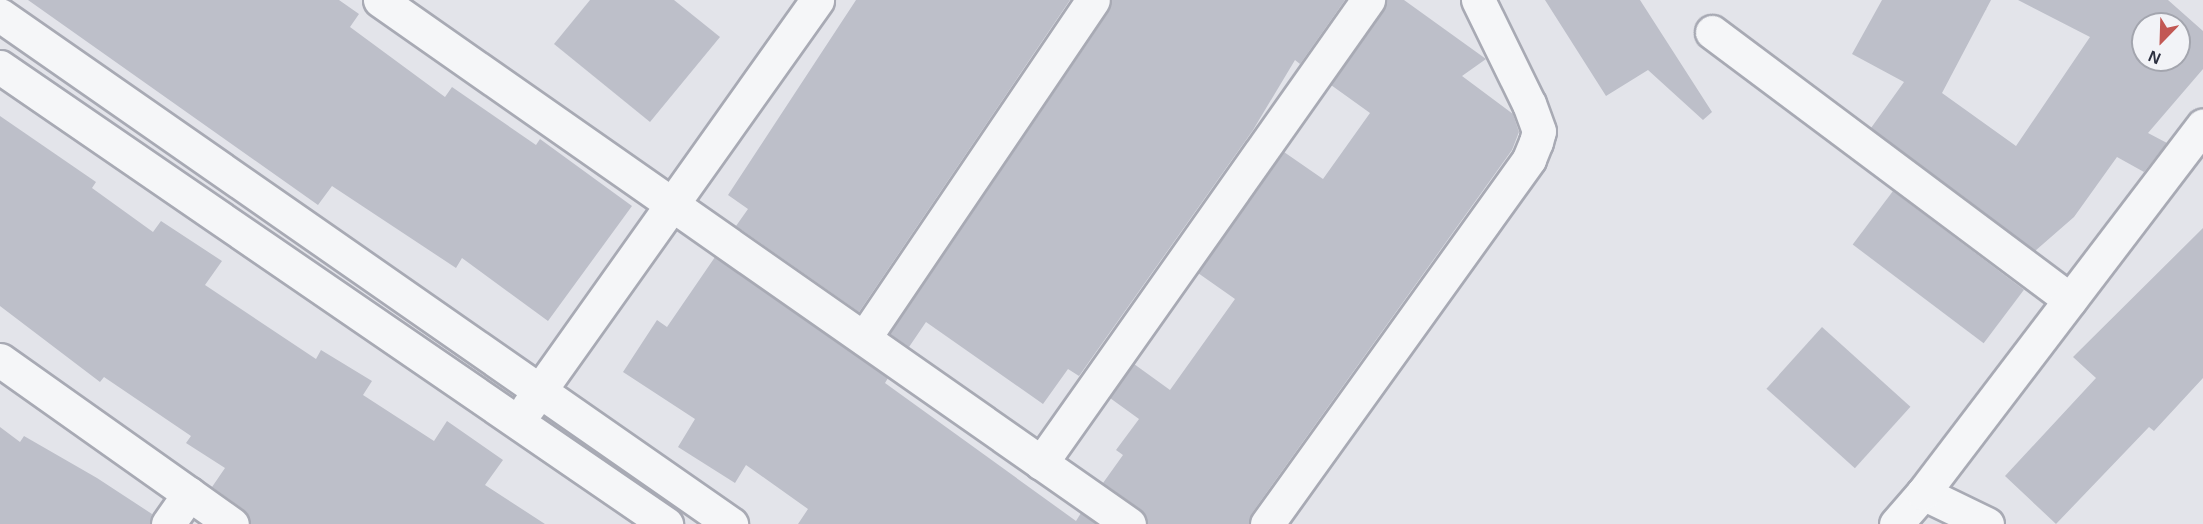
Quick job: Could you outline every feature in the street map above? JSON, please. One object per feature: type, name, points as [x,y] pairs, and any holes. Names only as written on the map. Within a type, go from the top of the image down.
[{"type":"street","points":[[380,0],[1129,524]]},
{"type":"street","points":[[864,338],[1093,0]]},
{"type":"street","points":[[1041,463],[1368,0]]},
{"type":"street","points":[[1267,524],[1529,159],[1536,142],[1539,131],[1533,114],[1478,0]]},
{"type":"street","points":[[518,423],[672,204],[805,4]]},
{"type":"street","points":[[0,15],[731,524]]},
{"type":"street","points":[[1712,32],[2070,300]]},
{"type":"street","points":[[0,67],[666,524]]},
{"type":"street","points":[[1896,524],[1923,493],[2203,126]]},
{"type":"street","points":[[4,372],[232,524]]},
{"type":"street","points":[[1923,493],[1987,524]]},
{"type":"street","points":[[168,524],[189,494]]},
{"type":"building","points":[[28,0],[339,0],[359,14],[350,27],[445,97],[452,87],[536,145],[540,139],[632,206],[548,321],[462,258],[456,268],[332,186],[318,205]]},
{"type":"building","points":[[590,0],[674,0],[720,37],[650,122],[554,44]]},
{"type":"building","points":[[856,0],[1070,0],[859,312],[736,226],[748,209],[728,195]]},
{"type":"building","points":[[1112,0],[1345,0],[1300,64],[1295,60],[1253,130],[1079,376],[1068,369],[1043,404],[926,322],[909,347],[890,334],[1109,11]]},
{"type":"building","points":[[1386,0],[1404,0],[1486,59],[1462,76],[1513,114],[1519,132],[1512,150],[1252,513],[1249,524],[1147,524],[1140,509],[1103,483],[1123,455],[1116,450],[1139,419],[1110,398],[1134,364],[1170,390],[1235,299],[1198,273],[1284,152],[1323,179],[1370,113],[1331,85],[1383,11]]},
{"type":"building","points":[[1545,0],[1640,0],[1712,112],[1703,120],[1648,70],[1606,96]]},
{"type":"building","points":[[1882,0],[1991,0],[1942,93],[2016,146],[2090,37],[2018,0],[2168,0],[2182,12],[2131,12],[2131,72],[2191,72],[2191,20],[2203,31],[2203,69],[2148,133],[2167,143],[2144,172],[2117,157],[2074,217],[2035,251],[1871,128],[1904,82],[1852,54]]},
{"type":"building","points":[[0,116],[96,182],[92,188],[153,232],[161,221],[222,261],[205,285],[316,359],[321,350],[372,381],[363,395],[434,441],[447,421],[503,460],[485,485],[545,524],[250,524],[243,509],[212,487],[225,468],[186,443],[191,436],[104,377],[100,382],[0,306]]},
{"type":"building","points":[[1893,191],[2024,290],[1984,343],[1853,245]]},
{"type":"building","points":[[2203,228],[2203,378],[2154,431],[2149,427],[2056,524],[2005,476],[2096,378],[2073,357]]},
{"type":"building","points":[[715,257],[888,378],[885,383],[1076,521],[1081,513],[1096,524],[798,524],[808,509],[746,465],[735,483],[678,447],[695,419],[623,372],[657,320],[667,327]]},
{"type":"building","points":[[1822,327],[1910,407],[1855,468],[1766,389]]},
{"type":"building","points":[[0,427],[20,442],[24,436],[97,478],[152,514],[150,524],[0,524]]}]
